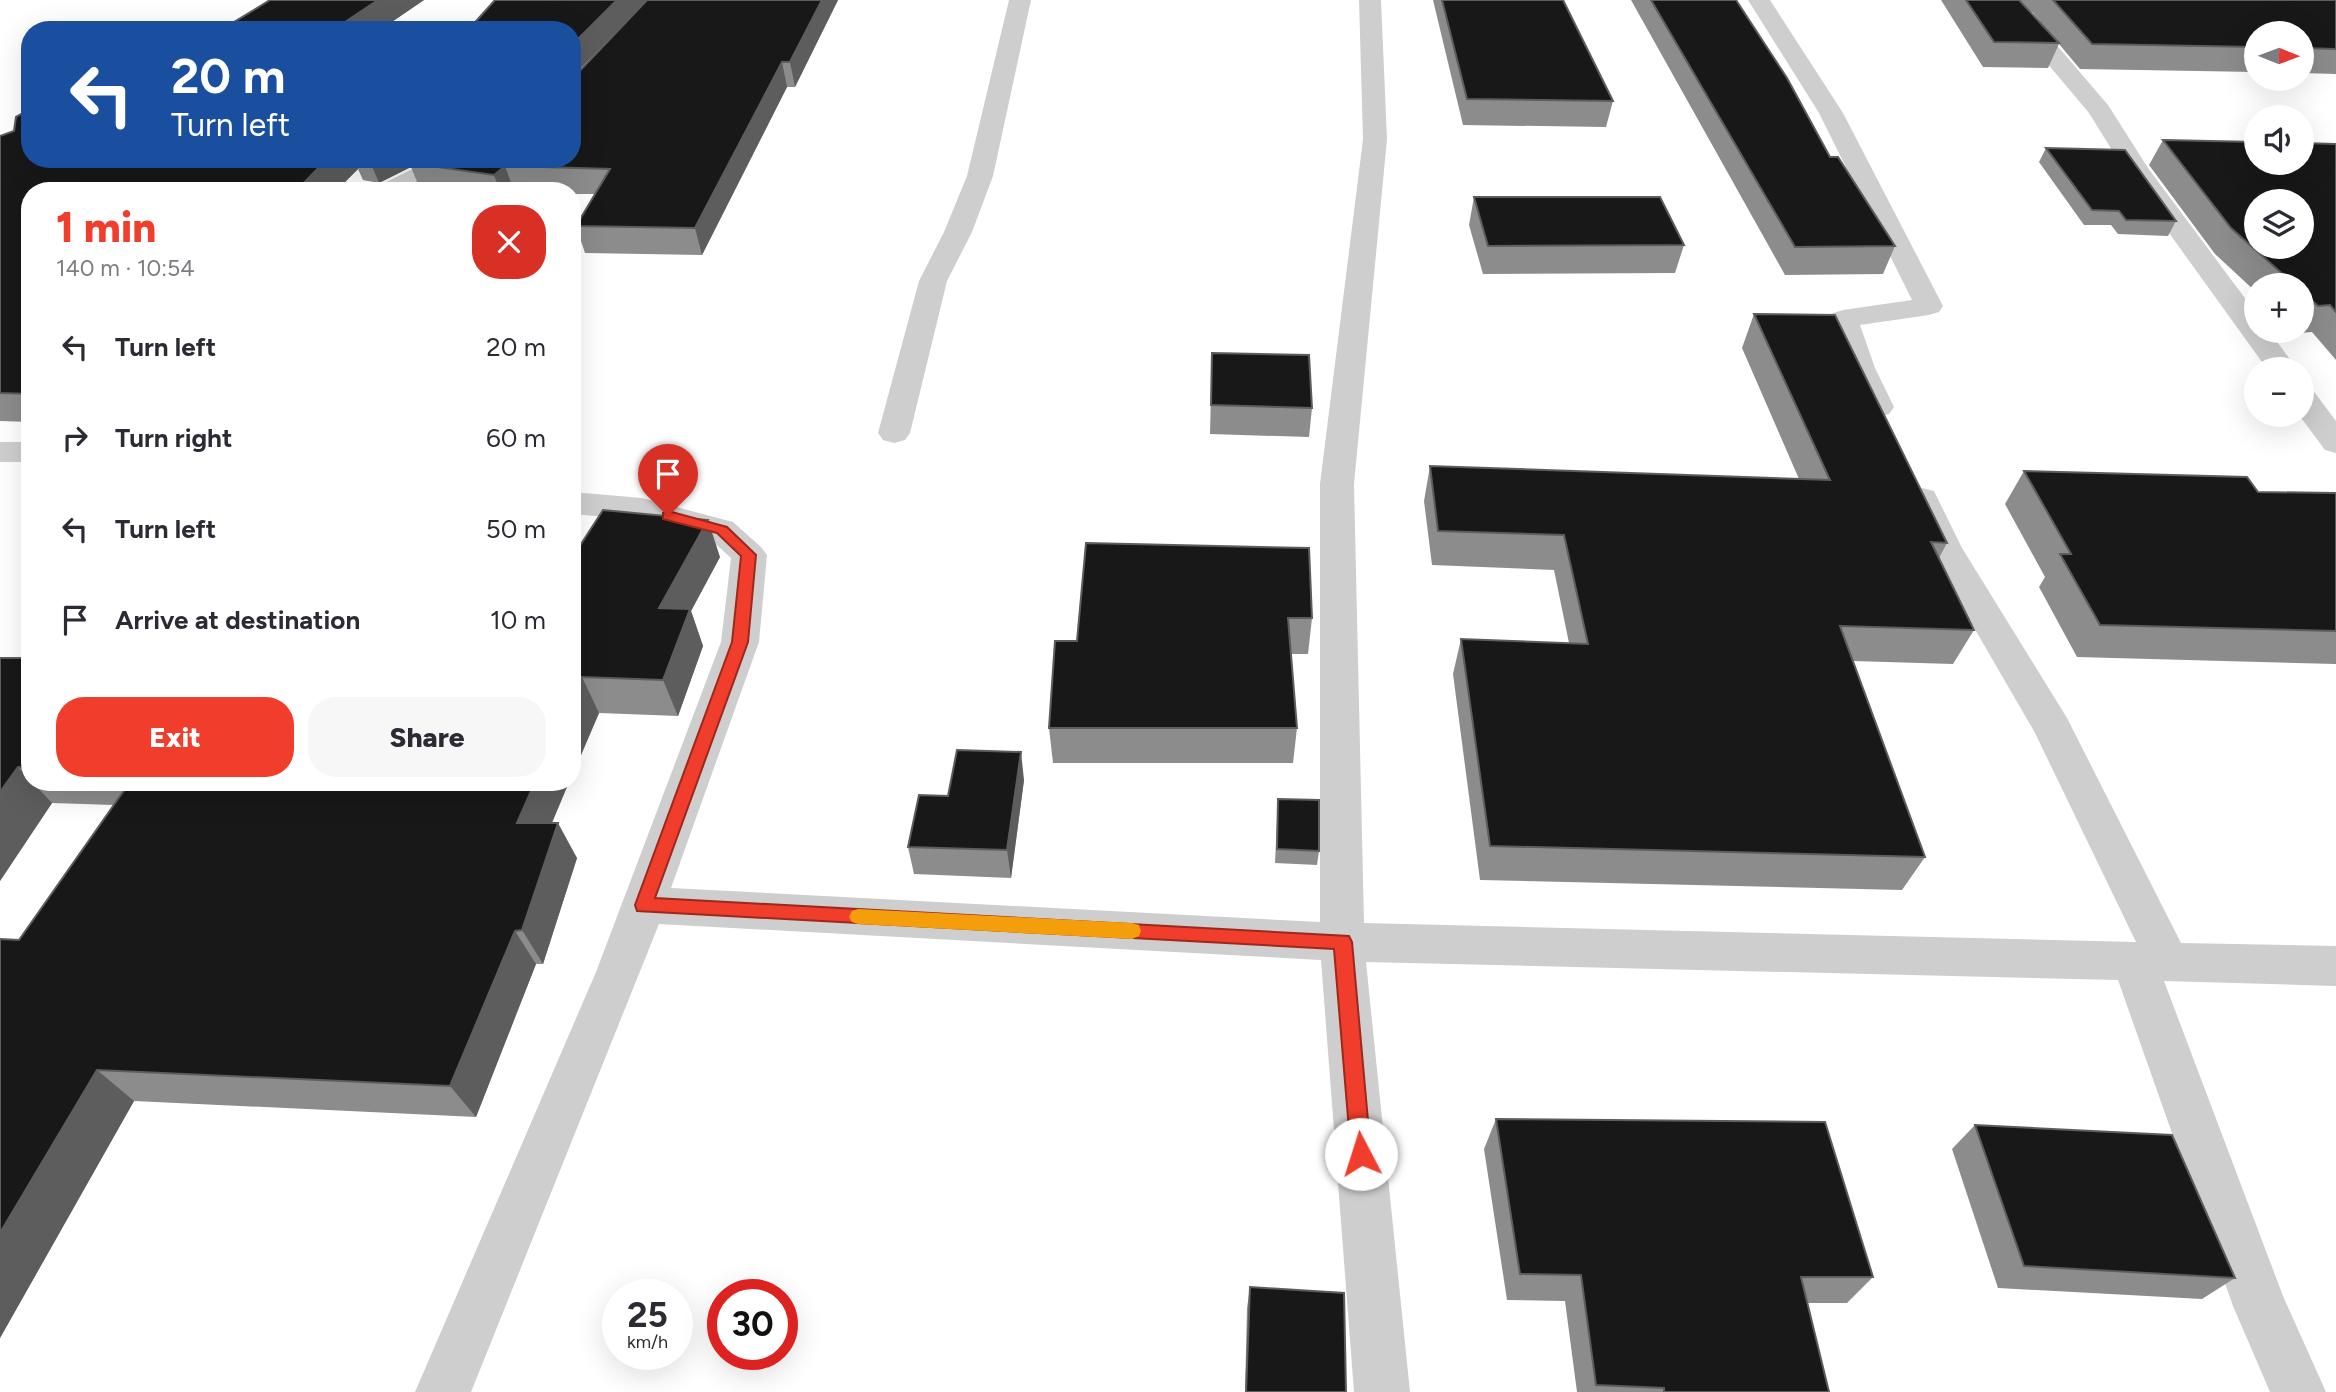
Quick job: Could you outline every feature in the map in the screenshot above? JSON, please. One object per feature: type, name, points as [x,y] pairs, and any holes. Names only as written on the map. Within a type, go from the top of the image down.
[{"type":"street","points":[[894,433],[933,281],[958,232],[980,176],[1020,0]]},
{"type":"street","points":[[1370,0],[1375,139],[1337,484],[1342,942],[1382,1392]]},
{"type":"street","points":[[1759,0],[1831,113],[1929,306],[1843,319],[1860,368],[1894,440]]},
{"type":"street","points":[[2000,0],[2023,20],[2099,110],[2137,171],[2273,357]]},
{"type":"street","points":[[407,182],[435,168]]},
{"type":"street","points":[[2314,413],[2336,443]]},
{"type":"street","points":[[0,452],[21,452]]},
{"type":"street","points":[[1911,476],[1945,548],[2053,729],[2151,961],[2260,1306],[2298,1392]]},
{"type":"street","points":[[443,1392],[619,972],[740,642],[749,555],[722,530],[642,509],[581,504]]},
{"type":"street","points":[[644,905],[1342,942],[2336,966]]},
{"type":"building","points":[[270,0],[378,0],[346,21],[236,21]]},
{"type":"building","points":[[495,0],[617,0],[581,36],[581,21],[476,21]]},
{"type":"building","points":[[647,0],[822,0],[790,62],[782,62],[695,228],[581,226],[581,218],[610,169],[575,168],[581,168],[581,70]]},
{"type":"building","points":[[1442,0],[1563,0],[1613,101],[1467,99]]},
{"type":"building","points":[[1651,0],[1736,0],[1787,78],[1830,157],[1838,157],[1895,246],[1795,247]]},
{"type":"building","points":[[1966,0],[2019,0],[2059,43],[1994,42]]},
{"type":"building","points":[[2053,0],[2336,0],[2336,49],[2314,48],[2314,21],[2244,21],[2244,47],[2092,44]]},
{"type":"building","points":[[21,114],[21,168],[318,168],[305,182],[21,182],[21,394],[0,393],[0,136],[14,131],[16,117]]},
{"type":"building","points":[[2163,140],[2244,142],[2244,175],[2314,175],[2314,143],[2336,144],[2336,312],[2330,305],[2318,306],[2314,302],[2314,273],[2282,273],[2266,259],[2314,259],[2314,189],[2244,189],[2244,240],[2231,228]]},
{"type":"building","points":[[2046,148],[2125,150],[2176,221],[2126,220],[2119,211],[2092,210]]},
{"type":"building","points":[[444,168],[503,168],[494,175]]},
{"type":"building","points":[[1474,197],[1660,197],[1684,245],[1488,246]]},
{"type":"building","points":[[1754,314],[1835,315],[1947,543],[1931,542],[1974,630],[1840,626],[1925,857],[1490,846],[1461,639],[1588,644],[1564,535],[1438,531],[1430,466],[1830,480]]},
{"type":"building","points":[[1212,353],[1309,355],[1312,408],[1211,405]]},
{"type":"building","points":[[2024,471],[2247,477],[2258,492],[2336,493],[2336,631],[2100,625],[2060,554],[2071,554]]},
{"type":"building","points":[[603,510],[708,520],[659,608],[690,609],[663,680],[582,677],[581,679],[581,544]]},
{"type":"building","points":[[1086,543],[1309,548],[1312,618],[1288,618],[1297,728],[1049,728],[1055,641],[1077,641]]},
{"type":"building","points":[[0,658],[21,658],[21,767],[18,767],[0,792]]},
{"type":"building","points":[[957,750],[1021,752],[1007,850],[908,847],[919,795],[948,796]]},
{"type":"building","points":[[124,791],[531,791],[517,823],[558,823],[522,930],[515,931],[450,1086],[97,1070],[0,1233],[0,939],[19,940]]},
{"type":"building","points":[[1278,799],[1319,800],[1319,851],[1277,849]]},
{"type":"building","points":[[1496,1119],[1825,1122],[1873,1277],[1801,1277],[1829,1392],[1664,1392],[1664,1388],[1596,1385],[1581,1275],[1520,1274]]},
{"type":"building","points":[[1975,1125],[2172,1135],[2235,1278],[2024,1266]]},
{"type":"building","points":[[1250,1287],[1344,1293],[1346,1392],[1246,1392]]},
{"type":"slow traffic","points":[[858,917],[1132,931]]},
{"type":"route","points":[[668,516],[722,530],[749,555],[740,642],[644,905],[1342,942],[1361,1154]]}]
